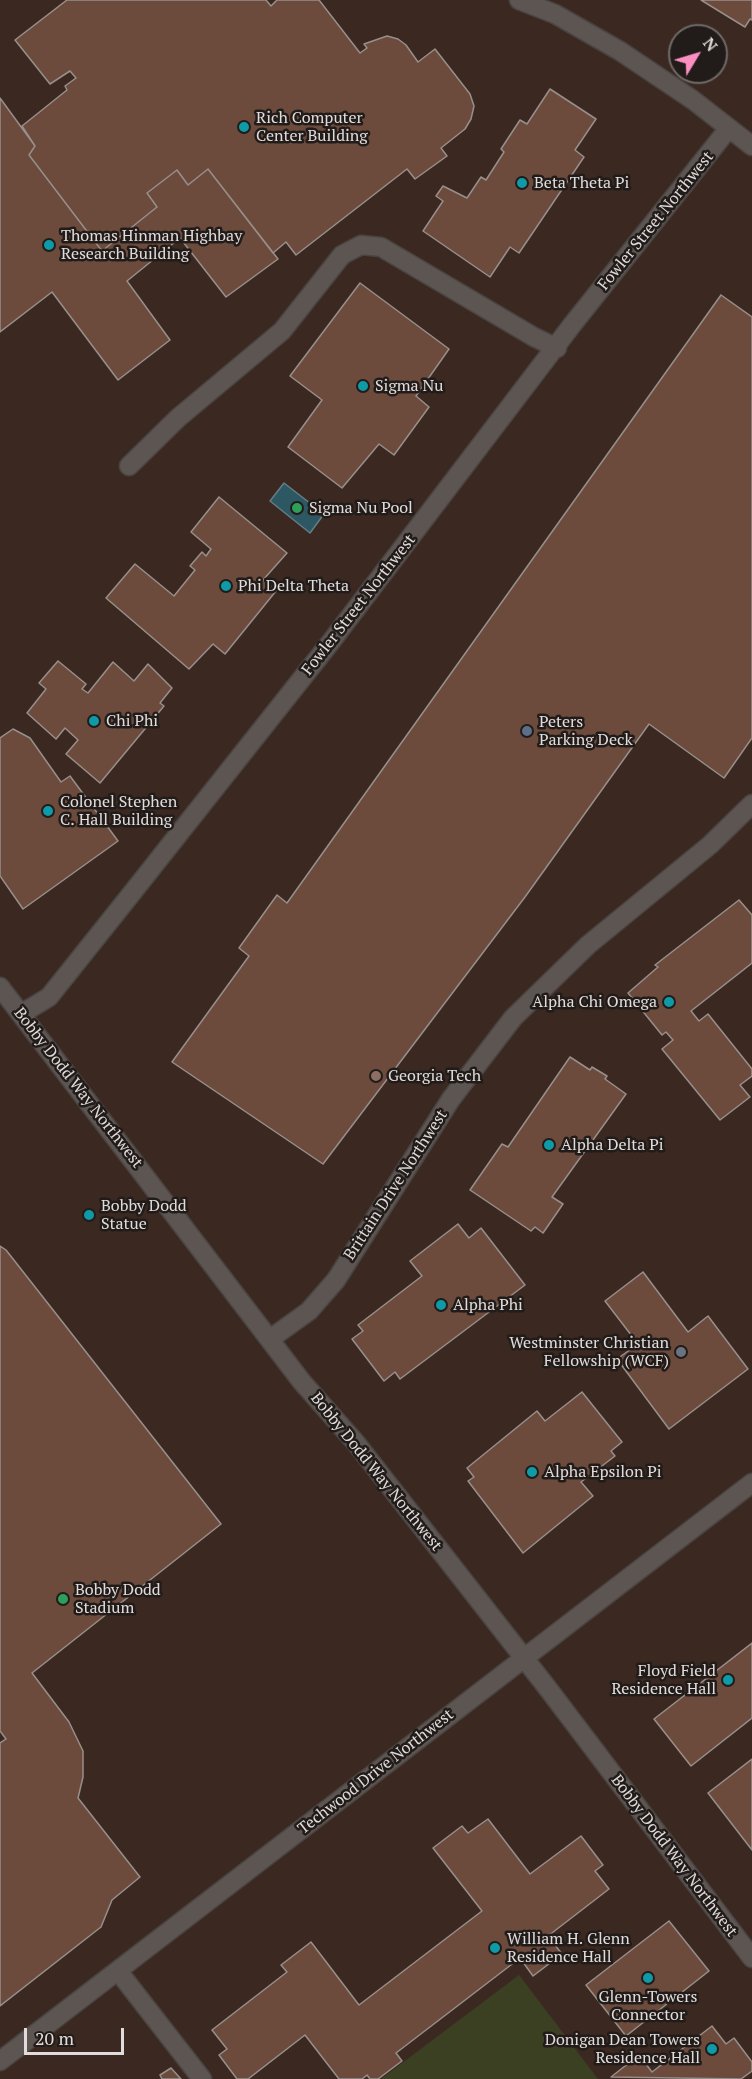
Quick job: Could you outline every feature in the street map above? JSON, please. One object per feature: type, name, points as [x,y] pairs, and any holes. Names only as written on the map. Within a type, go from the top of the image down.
[{"type":"street","points":[[519,0],[555,14],[620,51],[752,146]]},
{"type":"street","name":"Fowler Street Northwest","points":[[21,1014],[49,997],[330,643],[729,128]]},
{"type":"street","points":[[129,466],[178,418],[282,331],[342,255],[361,245],[381,247],[534,337],[557,348]]},
{"type":"street","name":"Brittain Drive Northwest","points":[[270,1339],[309,1311],[336,1280],[451,1099],[513,1018],[588,945],[710,845],[752,804]]},
{"type":"street","name":"Bobby Dodd Way Northwest","points":[[0,987],[302,1382],[356,1443],[752,1958]]},
{"type":"street","name":"Techwood Drive Northwest","points":[[0,2061],[752,1483]]},
{"type":"street","points":[[118,1971],[201,2079]]},
{"type":"shaded area","name":"Georgia Tech","points":[[0,0],[752,0],[752,2079],[0,2079]]},
{"type":"green space","points":[[519,1975],[598,2079],[381,2079]]},
{"type":"water","name":"Sigma Nu Pool","points":[[284,483],[324,514],[310,533],[270,501]]},
{"type":"building","name":"Rich Computer Center Building","points":[[67,0],[266,0],[271,6],[277,0],[319,0],[360,53],[367,48],[364,44],[387,36],[398,39],[406,45],[418,62],[435,49],[470,94],[474,106],[471,119],[465,129],[441,148],[447,156],[415,179],[407,169],[296,255],[286,242],[273,253],[208,169],[188,185],[177,170],[147,193],[157,207],[102,251],[29,155],[35,146],[22,126],[67,90],[65,86],[76,78],[70,71],[50,84],[15,40]]},
{"type":"building","points":[[701,0],[752,0],[752,20],[750,19],[745,27]]},
{"type":"building","name":"Beta Theta Pi","points":[[550,89],[596,119],[575,150],[584,157],[519,253],[510,247],[490,277],[423,231],[443,201],[436,196],[443,186],[467,198],[481,177],[486,180],[504,152],[501,149],[520,120],[527,124]]},
{"type":"building","name":"Thomas Hinman Highbay Research Building","points":[[0,98],[35,146],[29,155],[102,251],[157,207],[147,193],[177,170],[188,185],[208,169],[278,259],[226,297],[180,238],[127,281],[170,340],[118,380],[52,292],[0,332]]},
{"type":"building","name":"Sigma Nu","points":[[360,283],[449,349],[416,396],[429,407],[394,455],[379,444],[342,488],[288,447],[322,400],[290,376]]},
{"type":"building","name":"Peters Parking Deck","points":[[721,295],[752,317],[752,738],[724,778],[649,724],[525,897],[323,1164],[172,1062],[249,956],[239,948],[277,895],[287,903]]},
{"type":"building","name":"Phi Delta Theta","points":[[219,497],[287,553],[263,580],[276,591],[225,654],[213,644],[189,669],[106,598],[135,564],[174,596],[195,570],[190,566],[202,552],[206,556],[211,549],[191,532]]},
{"type":"building","name":"Chi Phi","points":[[58,661],[86,684],[82,689],[88,693],[113,662],[134,681],[148,664],[172,688],[160,703],[164,706],[100,783],[66,754],[78,740],[65,728],[56,739],[27,713],[46,689],[39,683]]},
{"type":"building","name":"Colonel Stephen C. Hall Building","points":[[13,729],[30,738],[61,782],[70,776],[118,841],[23,909],[0,876],[0,738]]},
{"type":"building","name":"Alpha Chi Omega","points":[[739,900],[752,915],[752,963],[691,1011],[699,1021],[708,1014],[752,1069],[752,1076],[740,1085],[750,1097],[720,1120],[662,1049],[673,1040],[666,1032],[662,1035],[628,993],[658,967],[655,965]]},
{"type":"building","name":"Alpha Delta Pi","points":[[570,1057],[590,1070],[592,1067],[607,1076],[605,1079],[626,1094],[552,1197],[563,1204],[543,1233],[535,1227],[531,1231],[470,1190],[502,1144],[508,1147]]},
{"type":"building","name":"Alpha Phi","points":[[458,1224],[469,1238],[481,1228],[525,1285],[400,1379],[395,1372],[384,1381],[352,1339],[363,1331],[358,1325],[422,1276],[410,1261]]},
{"type":"building","name":"Bobby Dodd Stadium","points":[[0,1246],[6,1250],[221,1524],[32,1673],[69,1722],[83,1751],[83,1777],[78,1798],[140,1877],[112,1900],[101,1927],[0,2006],[0,1743],[6,1739],[0,1731]]},
{"type":"building","name":"Westminster Christian Fellowship (WCF)","points":[[643,1272],[688,1332],[708,1316],[748,1369],[669,1429],[617,1359],[638,1344],[605,1301]]},
{"type":"building","name":"Alpha Epsilon Pi","points":[[582,1392],[622,1442],[611,1451],[615,1456],[581,1482],[593,1496],[523,1553],[468,1481],[474,1477],[467,1468],[537,1411],[545,1421]]},
{"type":"building","name":"Floyd Field Residence Hall","points":[[752,1643],[752,1718],[691,1766],[654,1719]]},
{"type":"building","points":[[752,1759],[752,1850],[708,1793]]},
{"type":"building","name":"William H. Glenn Residence Hall","points":[[488,1819],[530,1874],[581,1836],[603,1865],[595,1871],[609,1889],[548,1936],[562,1954],[533,1976],[520,1958],[396,2053],[402,2061],[378,2079],[370,2079],[367,2075],[362,2079],[339,2079],[305,2035],[248,2079],[237,2079],[219,2055],[227,2049],[212,2030],[287,1972],[281,1965],[311,1942],[359,2005],[482,1911],[433,1848],[462,1826],[468,1833]]},
{"type":"building","name":"Glenn-Towers Connector","points":[[669,1921],[709,1971],[626,2036],[586,1985]]},
{"type":"building","name":"Donigan Dean Towers Residence Hall","points":[[712,2026],[726,2044],[734,2038],[752,2062],[752,2071],[741,2079],[611,2077],[639,2055],[652,2072]]},
{"type":"building","points":[[171,2068],[181,2079],[162,2079],[160,2075]]},
{"type":"place","name":"Rich Computer Center Building","points":[[244,127]]},
{"type":"place","name":"Beta Theta Pi","points":[[522,183]]},
{"type":"place","name":"Thomas Hinman Highbay Research Building","points":[[49,245]]},
{"type":"place","name":"Sigma Nu","points":[[363,386]]},
{"type":"place","name":"Sigma Nu Pool","points":[[297,508]]},
{"type":"place","name":"Phi Delta Theta","points":[[226,586]]},
{"type":"place","name":"Chi Phi","points":[[94,721]]},
{"type":"place","name":"Peters Parking Deck","points":[[527,731]]},
{"type":"place","name":"Colonel Stephen C. Hall Building","points":[[48,811]]},
{"type":"place","name":"Alpha Chi Omega","points":[[669,1002]]},
{"type":"place","name":"Georgia Tech","points":[[376,1076]]},
{"type":"place","name":"Alpha Delta Pi","points":[[549,1145]]},
{"type":"place","name":"Bobby Dodd Statue","points":[[89,1215]]},
{"type":"place","name":"Alpha Phi","points":[[441,1305]]},
{"type":"place","name":"Westminster Christian Fellowship (WCF)","points":[[681,1352]]},
{"type":"place","name":"Alpha Epsilon Pi","points":[[532,1472]]},
{"type":"place","name":"Bobby Dodd Stadium","points":[[63,1599]]},
{"type":"place","name":"Floyd Field Residence Hall","points":[[728,1680]]},
{"type":"place","name":"William H. Glenn Residence Hall","points":[[495,1948]]},
{"type":"place","name":"Glenn-Towers Connector","points":[[648,1978]]},
{"type":"place","name":"Donigan Dean Towers Residence Hall","points":[[712,2049]]}]
